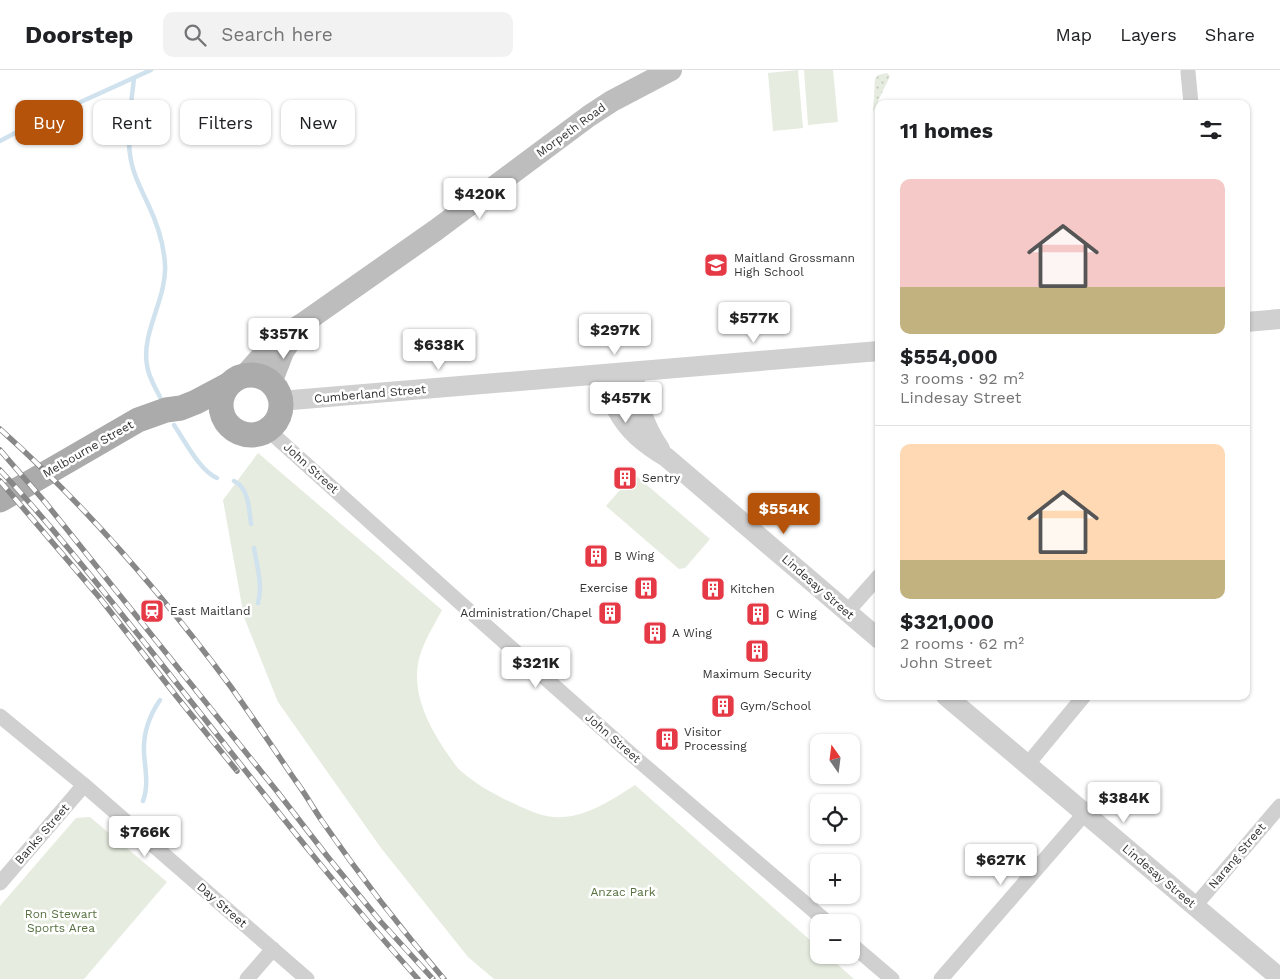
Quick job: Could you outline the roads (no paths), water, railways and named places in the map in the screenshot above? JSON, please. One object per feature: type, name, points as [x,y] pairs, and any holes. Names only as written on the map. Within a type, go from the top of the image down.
[{"type":"main road","name":"Morpeth Road","points":[[236,381],[286,334],[306,322],[436,230],[589,116],[612,101],[671,70]]},
{"type":"main road","name":"Morpeth Road","points":[[276,392],[283,352],[306,322]]},
{"type":"main road","points":[[258,376],[276,392],[280,411],[278,418],[268,430],[255,435],[241,434],[230,428],[223,418],[220,404],[222,396],[236,381],[258,376]]},
{"type":"main road","name":"Melbourne Street","points":[[0,500],[124,427],[152,414],[181,408],[196,402],[236,381]]},
{"type":"main road","name":"Melbourne Street","points":[[181,408],[207,414],[230,428]]},
{"type":"street","points":[[1188,72],[1191,100]]},
{"type":"street","points":[[1250,322],[1280,320]]},
{"type":"street","name":"Cumberland Street","points":[[276,392],[601,375],[875,351]]},
{"type":"street","name":"Lindesay Street","points":[[633,372],[642,416],[655,442],[666,457]]},
{"type":"street","name":"Lindesay Street","points":[[601,375],[617,411],[626,425],[636,435],[666,457],[875,636]]},
{"type":"street","name":"John Street","points":[[268,430],[618,742],[818,914]]},
{"type":"street","points":[[847,612],[875,580]]},
{"type":"street","name":"Lindesay Street","points":[[951,700],[1280,978]]},
{"type":"street","points":[[1027,764],[1081,700]]},
{"type":"street","name":"Day Street","points":[[0,716],[84,785],[307,979]]},
{"type":"street","name":"Banks Street","points":[[0,883],[84,785]]},
{"type":"street","name":"Narang Street","points":[[1194,907],[1280,806]]},
{"type":"street","points":[[941,979],[1085,813]]},
{"type":"street","points":[[247,979],[273,949]]},
{"type":"street","points":[[860,952],[892,979]]},
{"type":"waterway","points":[[0,141],[30,125],[151,70]]},
{"type":"waterway","points":[[134,78],[129,122],[130,154],[135,175],[160,234],[165,265],[165,277],[146,353],[149,373],[160,397]]},
{"type":"waterway","points":[[174,425],[199,462],[217,478]]},
{"type":"waterway","points":[[234,481],[239,484],[245,494],[249,506],[251,524]]},
{"type":"waterway","points":[[254,548],[260,583],[258,603]]},
{"type":"waterway","points":[[143,801],[146,783],[144,753],[146,732],[153,712],[160,700]]},
{"type":"railway","points":[[0,429],[32,458],[93,520],[178,618],[231,687],[351,862],[444,979]]},
{"type":"railway","points":[[0,450],[45,502],[381,922],[433,979]]},
{"type":"railway","points":[[0,470],[76,557],[314,857],[418,979]]},
{"type":"railway","points":[[0,481],[99,597],[237,771]]},
{"type":"place","name":"Maitland Grossmann High School","points":[[716,265]]},
{"type":"place","name":"Sentry","points":[[625,478]]},
{"type":"place","name":"B Wing","points":[[596,556]]},
{"type":"place","name":"Exercise","points":[[646,588]]},
{"type":"place","name":"Kitchen","points":[[713,589]]},
{"type":"place","name":"East Maitland","points":[[152,611]]},
{"type":"place","name":"Administration/Chapel","points":[[610,613]]},
{"type":"place","name":"C Wing","points":[[758,614]]},
{"type":"place","name":"A Wing","points":[[655,633]]},
{"type":"place","name":"Maximum Security","points":[[757,651]]},
{"type":"place","name":"Gym/School","points":[[723,706]]},
{"type":"place","name":"Visitor Processing","points":[[667,739]]},
{"type":"park label","name":"Anzac Park","points":[[623,892]]},
{"type":"park label","name":"Ron Stewart Sports Area","points":[[61,921]]}]
